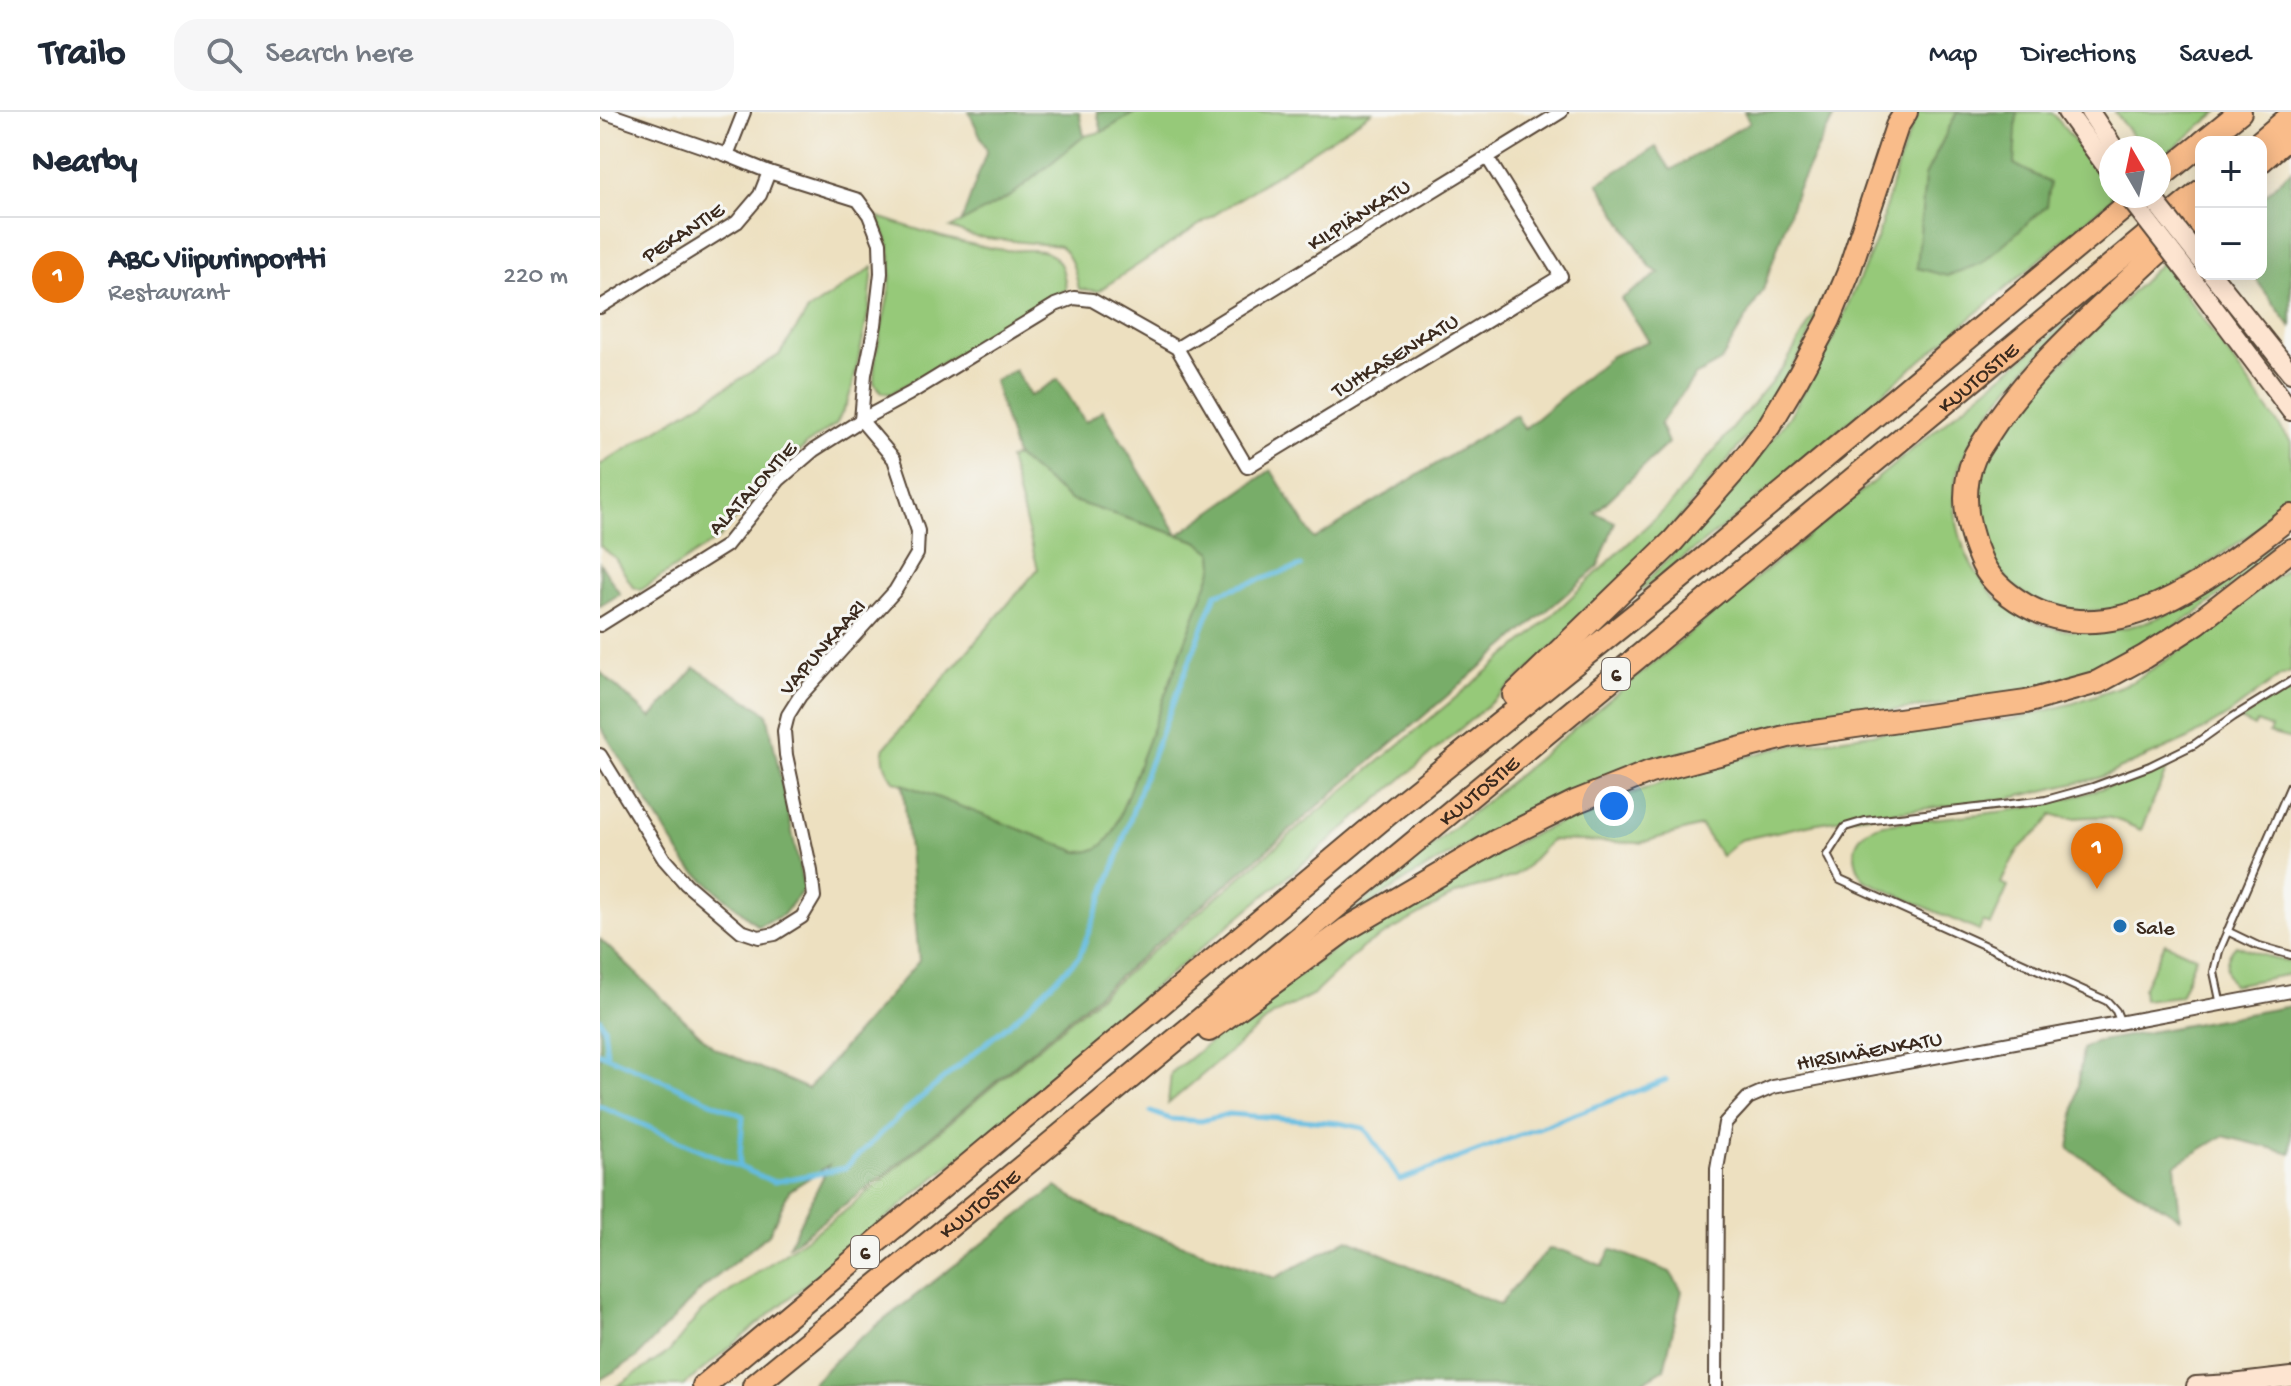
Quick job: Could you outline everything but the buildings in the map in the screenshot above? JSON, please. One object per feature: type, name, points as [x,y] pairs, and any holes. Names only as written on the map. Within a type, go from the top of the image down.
[{"type":"highway","points":[[1401,803],[1673,541],[1769,426],[1829,320],[1848,274],[1897,126],[1906,112]]},
{"type":"highway","points":[[2211,136],[2240,112]]},
{"type":"highway","points":[[2267,136],[2291,116]]},
{"type":"highway","points":[[2267,156],[2291,135]]},
{"type":"highway","points":[[2171,168],[2195,149]]},
{"type":"highway","name":"KUUTOSTIE","points":[[754,1386],[2195,196]]},
{"type":"highway","name":"KUUTOSTIE","points":[[704,1386],[1401,803],[1666,590],[2124,208]]},
{"type":"highway","points":[[2195,220],[2051,354],[2005,407],[1975,457],[1969,474],[1965,499],[1971,536],[1985,570],[2010,596],[2039,613],[2092,621],[2128,616],[2157,606],[2190,589],[2291,516]]},
{"type":"highway","points":[[1033,1158],[1345,930],[1498,840],[1549,814],[1650,772],[1777,738],[2026,702],[2098,682],[2197,623],[2291,550]]},
{"type":"main road","points":[[2067,112],[2099,142]]},
{"type":"main road","points":[[2090,112],[2101,136]]},
{"type":"main road","points":[[2137,208],[2291,411]]},
{"type":"main road","points":[[2160,208],[2195,252]]},
{"type":"main road","points":[[2217,280],[2291,373]]},
{"type":"main road","points":[[2196,1386],[2291,1377]]},
{"type":"street","points":[[603,112],[769,172],[858,200],[869,215],[880,243],[881,273],[861,420]]},
{"type":"street","points":[[727,155],[744,112]]},
{"type":"street","name":"KILPIÄNKATU","points":[[1177,348],[1561,112]]},
{"type":"street","name":"TUHKASENKATU","points":[[1177,348],[1247,467],[1561,276],[1487,157]]},
{"type":"street","name":"PEKANTIE","points":[[600,307],[737,222],[760,195],[769,172]]},
{"type":"street","points":[[861,420],[1055,305],[1074,298],[1092,300],[1177,348]]},
{"type":"street","name":"ALATALONTIE","points":[[600,625],[726,546],[779,480],[814,450],[861,420]]},
{"type":"street","name":"VAPUNKAARI","points":[[600,755],[664,859],[686,884],[741,931],[759,937],[775,934],[802,917],[814,897],[786,755],[784,731],[788,715],[800,696],[895,591],[917,554],[918,531],[894,459],[861,420]]},
{"type":"street","name":"HIRSIMÄENKATU","points":[[1716,1386],[1717,1169],[1725,1123],[1748,1098],[1773,1087],[2291,991]]},
{"type":"lane","points":[[2121,1023],[2107,1001],[1840,880],[1827,855],[1845,827],[1865,821],[2046,800],[2150,766],[2195,744],[2291,681]]},
{"type":"lane","points":[[2221,1005],[2214,972],[2219,951],[2291,785]]},
{"type":"lane","points":[[2227,931],[2256,945],[2291,955]]},
{"type":"green space","points":[[969,112],[1079,112],[1084,136],[1011,196],[961,223],[987,150]]},
{"type":"green space","points":[[1097,112],[1136,112],[1102,132]]},
{"type":"green space","points":[[1136,112],[1372,112],[1098,291],[1079,289],[1071,260],[1060,246],[976,237],[950,228],[1011,196],[1084,136],[1102,132]]},
{"type":"green space","points":[[1744,112],[1836,112],[1797,190],[1763,290],[1720,362],[1695,376],[1660,424],[1668,443],[1595,513],[1615,522],[1598,567],[980,1095],[887,1173],[788,1247],[829,1165],[789,1191],[769,1234],[704,1287],[636,1358],[600,1380],[600,939],[714,1048],[808,1089],[919,961],[903,784],[1078,852],[1099,847],[1114,831],[1214,565],[1213,553],[1197,541],[1178,535],[1271,470],[1314,539],[1516,415],[1524,429],[1611,356],[1649,341],[1621,299],[1659,273],[1650,267],[1598,183],[1656,147],[1671,170],[1750,122]]},
{"type":"green space","points":[[1917,112],[2052,112],[2099,173],[2101,208],[1735,518],[1620,607],[1733,491],[1789,417],[1828,350],[1877,239],[1896,170]]},
{"type":"green space","points":[[1957,112],[2017,112],[2014,164],[2050,183],[2047,206],[1982,263],[1947,276],[1917,268],[1925,176]]},
{"type":"green space","points":[[2115,112],[2218,112],[2171,150],[2171,136],[2132,136]]},
{"type":"green space","points":[[2291,170],[2291,327],[2256,280],[2267,280],[2267,193]]},
{"type":"green space","points":[[878,217],[972,245],[1048,253],[1057,259],[1061,267],[1066,289],[890,394],[882,392],[874,383],[875,368],[889,290],[891,259]]},
{"type":"green space","points":[[2162,262],[2291,442],[2291,502],[2281,513],[2169,591],[2111,610],[2076,611],[2033,600],[2011,584],[1989,556],[1978,523],[1977,490],[1992,443],[2027,399]]},
{"type":"green space","points":[[873,267],[869,309],[853,385],[836,424],[807,444],[759,491],[720,537],[641,590],[633,587],[615,558],[600,546],[600,465],[779,355],[808,311]]},
{"type":"green space","points":[[1837,275],[1800,355],[1751,432],[1683,514],[1530,669],[1081,1048],[1001,1123],[683,1386],[617,1386],[669,1352],[701,1312],[845,1211],[1530,636],[1671,503],[1785,365]]},
{"type":"green space","points":[[2098,296],[2000,399],[1969,446],[1958,471],[1954,497],[1961,540],[1972,566],[1990,590],[2013,610],[2051,627],[2091,632],[2112,630],[2152,620],[2187,604],[2233,574],[2291,529],[2291,540],[2201,610],[2126,658],[2081,678],[1999,698],[1829,718],[1776,728],[1633,768],[1489,832],[1409,878],[1329,931]]},
{"type":"green space","points":[[1015,370],[1030,396],[1058,379],[1085,422],[1103,410],[1178,535],[1070,500],[1016,456],[994,381]]},
{"type":"green space","points":[[1016,456],[1071,500],[1197,541],[1213,553],[1214,565],[1114,831],[1103,844],[1090,851],[1078,852],[894,781],[884,761],[885,747],[1038,569],[1009,459]]},
{"type":"green space","points":[[600,563],[620,594],[600,606]]},
{"type":"green space","points":[[2291,565],[2291,672],[2280,676],[2228,715],[2188,739],[2099,778],[2007,799],[1812,824],[1740,840],[1721,856],[1701,826],[1640,843],[1551,840],[1525,868],[1512,877],[1456,894],[1363,947],[1314,994],[1273,1015],[1168,1104],[1171,1073],[1253,1008],[1349,939],[1440,884],[1525,838],[1594,807],[1680,776],[1781,747],[1885,732],[2015,719],[2074,703],[2132,682],[2189,645]]},
{"type":"green space","points":[[695,668],[767,713],[804,889],[783,915],[758,926],[687,865],[600,726],[600,672],[651,718]]},
{"type":"green space","points":[[2291,690],[2291,739],[2269,733],[2271,728],[2257,722],[2254,727],[2241,720],[2263,703]]},
{"type":"green space","points":[[2166,764],[2167,769],[2141,830],[2110,818],[2067,818],[2052,814],[2014,856],[2001,883],[2008,887],[1991,925],[1983,922],[1979,931],[1864,880],[1856,861],[1859,838],[1883,824],[2006,811],[2047,803],[2107,786]]},
{"type":"green space","points":[[2165,943],[2196,957],[2180,996],[2144,1000],[2143,989]]},
{"type":"green space","points":[[2236,945],[2274,959],[2291,961],[2291,974],[2233,985],[2227,964],[2229,954]]},
{"type":"green space","points":[[2291,1006],[2291,1153],[2223,1136],[2175,1165],[2180,1218],[2069,1149],[2083,1049],[2095,1042]]},
{"type":"green space","points":[[1056,1187],[1106,1217],[1275,1278],[1348,1239],[1500,1305],[1549,1249],[1564,1251],[1603,1266],[1611,1249],[1670,1272],[1682,1291],[1664,1369],[1636,1386],[810,1386],[845,1350]]},
{"type":"waterway","points":[[600,1106],[774,1182],[845,1168],[904,1112],[1016,1018],[1079,957],[1116,862],[1144,777],[1216,594],[1301,566]]},
{"type":"waterway","points":[[600,1019],[607,1055]]},
{"type":"waterway","points":[[600,1053],[743,1116],[739,1166]]},
{"type":"waterway","points":[[1151,1112],[1170,1119],[1201,1121],[1229,1114],[1339,1123],[1363,1128],[1400,1180],[1666,1080]]},
{"type":"place","name":"ABC Viipurinportti","points":[[2097,889]]},
{"type":"place","name":"Sale","points":[[2120,926]]}]
